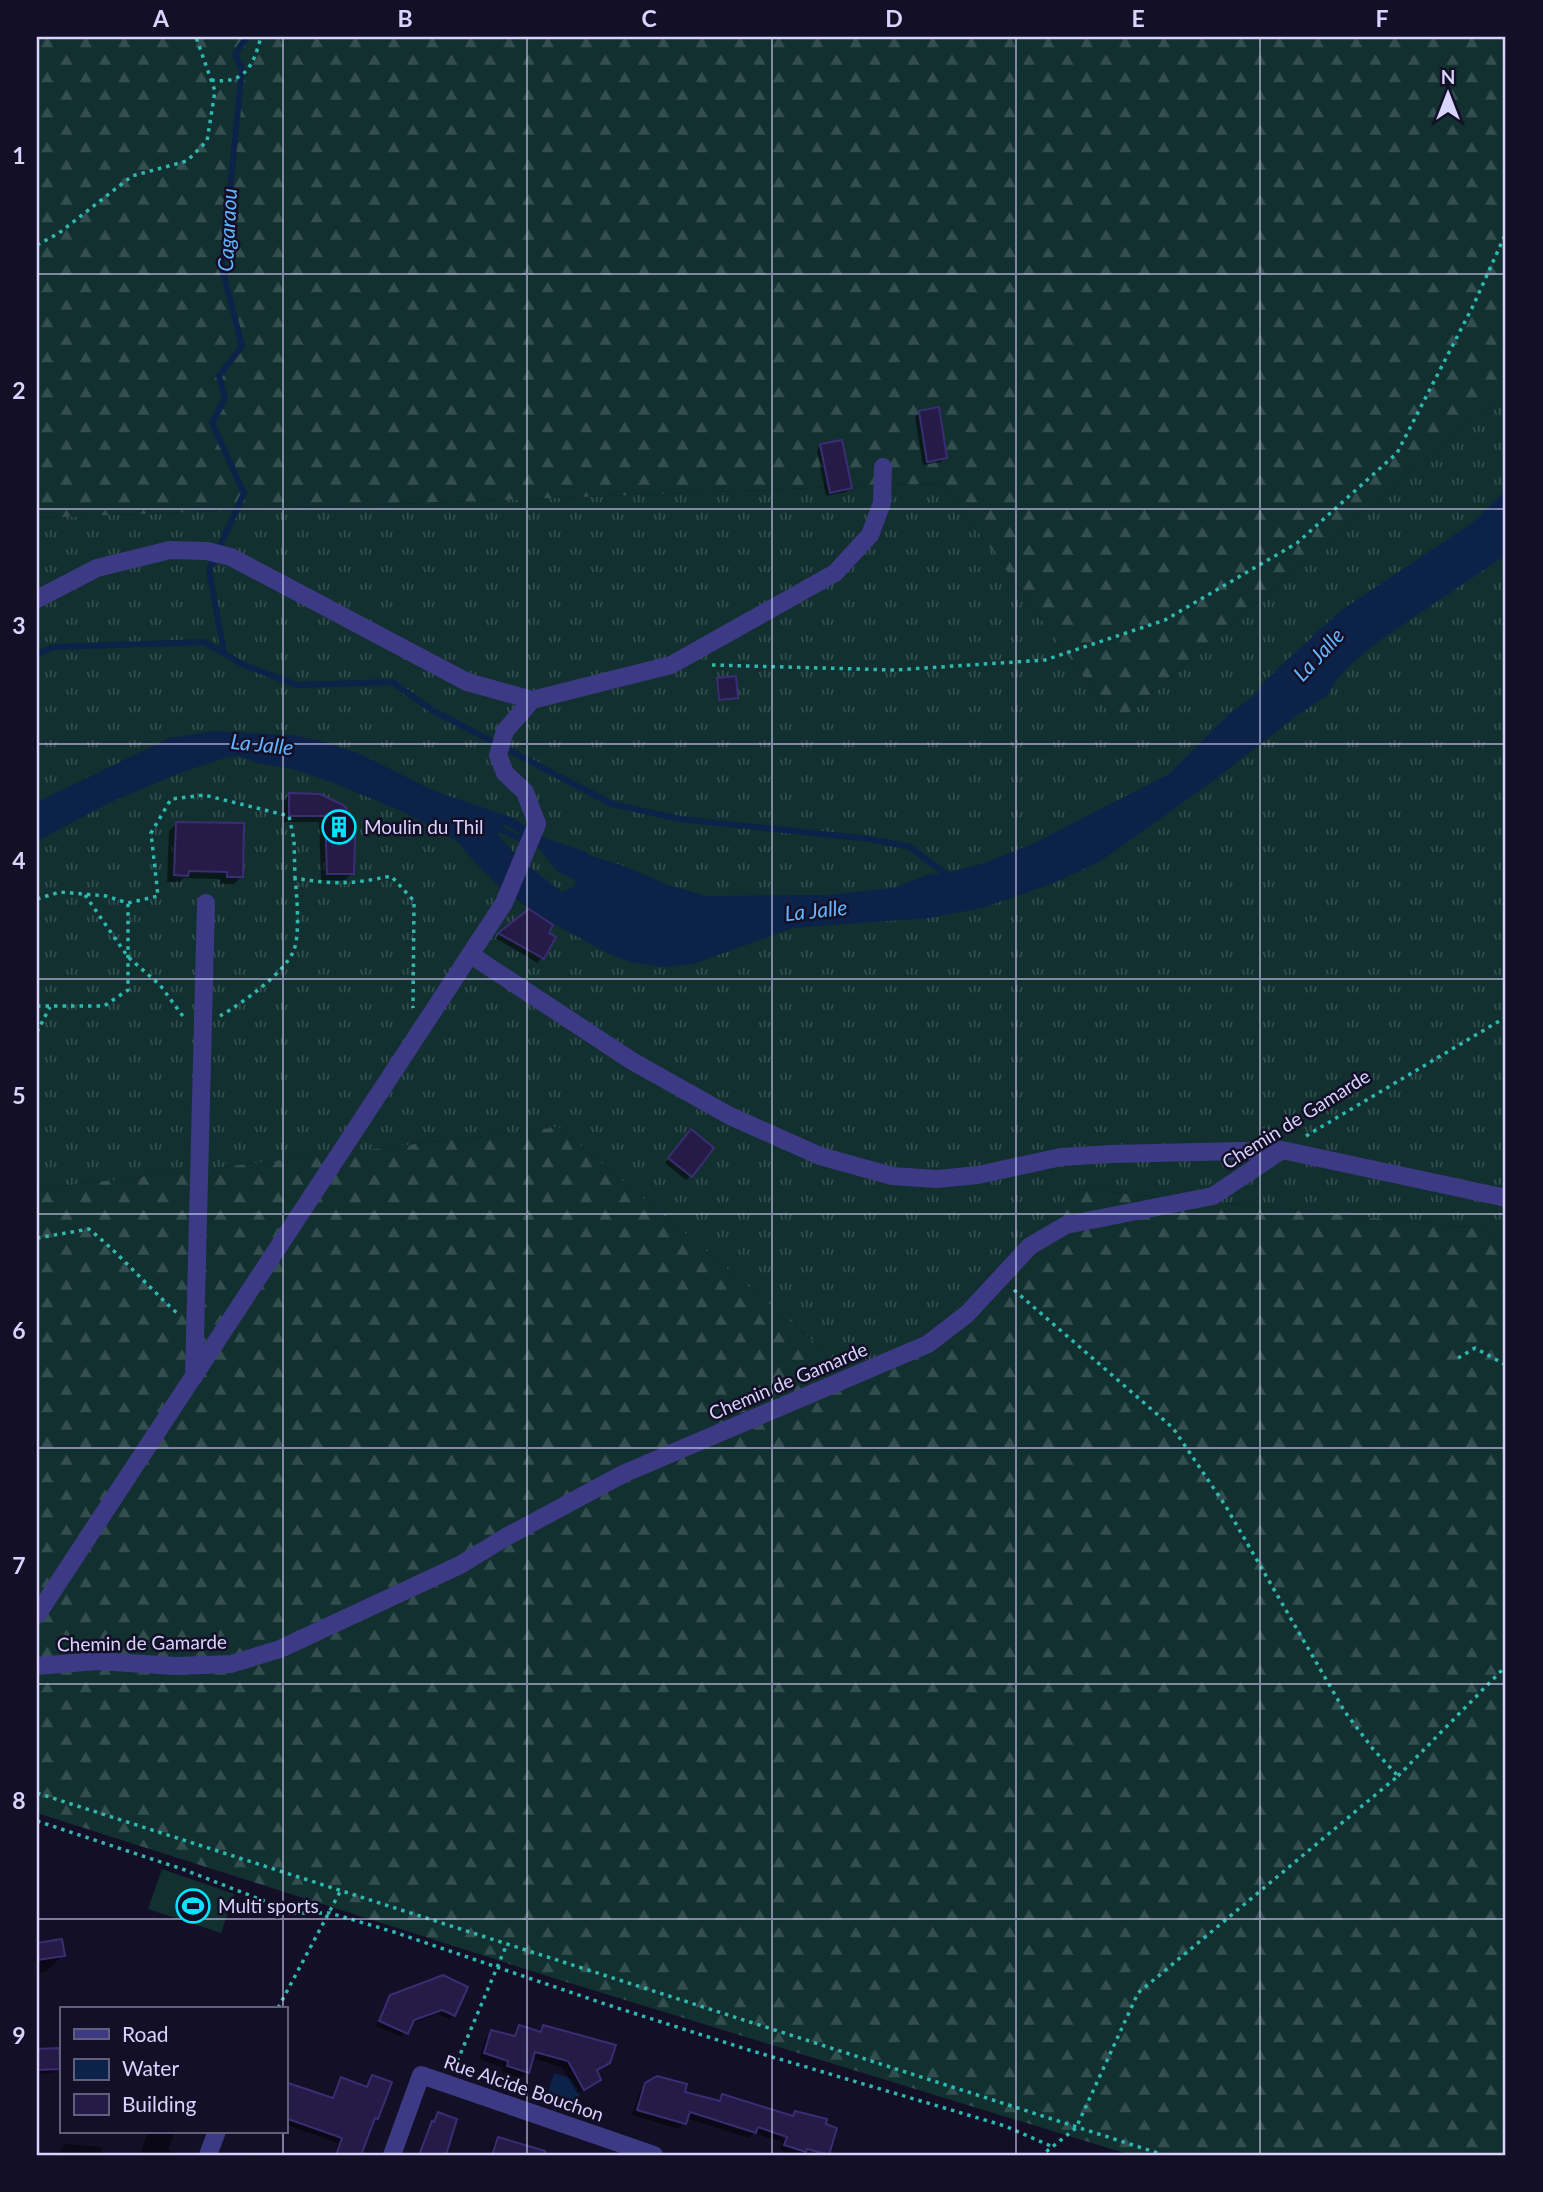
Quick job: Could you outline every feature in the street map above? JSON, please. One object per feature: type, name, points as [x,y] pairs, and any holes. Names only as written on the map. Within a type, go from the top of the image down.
[{"type":"street","points":[[37,598],[97,568],[170,550],[207,551],[231,557],[467,682],[532,700],[671,665],[835,573],[870,535],[882,503],[883,467]]},
{"type":"street","points":[[37,1615],[504,904],[537,824],[525,792],[505,773],[498,755],[505,731],[532,700]]},
{"type":"street","points":[[194,1377],[206,902]]},
{"type":"street","points":[[471,955],[632,1061],[730,1116],[820,1156],[892,1176],[937,1179],[978,1175],[1061,1157],[1086,1155],[1282,1150],[1506,1198]]},
{"type":"street","name":"Chemin de Gamarde","points":[[37,1666],[97,1661],[175,1666],[231,1664],[280,1649],[460,1565],[506,1536],[624,1474],[928,1344],[967,1314],[1030,1246],[1066,1225],[1213,1196],[1282,1150]]},
{"type":"street","name":"Rue Alcide Bouchon","points":[[392,2155],[421,2076],[654,2155]]},
{"type":"street","points":[[208,2155],[217,2132]]},
{"type":"path","points":[[37,245],[60,233],[132,176],[187,161],[207,141],[215,91],[196,37]]},
{"type":"path","points":[[211,80],[222,82],[241,77],[253,63],[261,37]]},
{"type":"path","points":[[709,665],[895,670],[1045,660],[1165,620],[1297,543],[1398,453],[1473,306],[1506,233]]},
{"type":"path","points":[[37,900],[60,892],[106,896],[128,904],[158,896],[151,833],[171,799],[204,795],[289,816],[294,840],[295,878],[328,884],[355,884],[391,876],[414,901],[412,1045]]},
{"type":"path","points":[[37,1006],[104,1006],[128,990],[128,904]]},
{"type":"path","points":[[37,1032],[50,1007]]},
{"type":"path","name":"Chemin de Gamarde","points":[[1282,1150],[1506,1017]]},
{"type":"path","points":[[37,1238],[89,1229],[118,1252],[148,1286],[195,1329]]},
{"type":"path","points":[[1000,1278],[1172,1428],[1225,1505],[1345,1712],[1398,1776]]},
{"type":"path","points":[[1458,1358],[1475,1348],[1506,1365]]},
{"type":"path","points":[[1042,2155],[1076,2128],[1138,1993],[1398,1776],[1506,1666]]},
{"type":"path","points":[[37,1793],[1164,2155]]},
{"type":"path","points":[[37,1821],[185,1870],[295,1913],[330,1913],[736,2046],[1005,2126],[1053,2147]]},
{"type":"path","points":[[279,2007],[341,1890]]},
{"type":"path","points":[[447,2084],[507,1944]]},
{"type":"green space","points":[[37,37],[1506,37],[1506,390],[1117,723],[943,483],[37,518]]},
{"type":"green space","points":[[1506,390],[1506,1238],[1476,1228],[1080,1189],[869,1388],[558,1127],[37,1189],[37,518],[943,483],[1117,723]]},
{"type":"green space","points":[[558,1127],[869,1388],[1080,1189],[1476,1228],[1506,1238],[1506,2155],[1131,2155],[563,1981],[37,1813],[37,1189]]},
{"type":"green space","points":[[162,1869],[234,1894],[221,1933],[148,1909]]},
{"type":"water","points":[[1506,490],[1506,555],[1383,638],[1352,663],[1337,679],[1328,695],[1099,862],[1054,883],[982,908],[929,918],[792,928],[693,964],[663,967],[630,962],[548,921],[503,890],[456,840],[406,813],[334,783],[239,756],[228,757],[177,774],[109,803],[37,841],[37,802],[170,738],[214,731],[292,735],[322,741],[360,754],[434,791],[514,818],[542,837],[668,885],[706,896],[827,895],[894,888],[927,875],[985,863],[1032,844],[1169,774],[1340,611],[1472,523]],"holes":[[[505,824],[538,847],[557,871],[575,880],[575,886],[562,892],[522,861],[497,834]]]},
{"type":"water","points":[[554,2073],[572,2079],[580,2093],[577,2102],[548,2093]]},
{"type":"building","points":[[939,407],[947,458],[927,462],[919,411]]},
{"type":"building","points":[[842,440],[852,488],[830,493],[820,444]]},
{"type":"building","points":[[736,676],[738,698],[719,700],[717,678]]},
{"type":"building","name":"Moulin du Thil","points":[[289,793],[320,794],[345,806],[355,837],[354,874],[327,874],[325,816],[289,816]]},
{"type":"building","points":[[176,822],[244,823],[243,877],[227,877],[227,872],[189,871],[188,876],[174,875]]},
{"type":"building","points":[[529,909],[553,925],[549,933],[556,937],[544,959],[498,933]]},
{"type":"building","points":[[691,1129],[714,1148],[692,1177],[668,1158]]},
{"type":"building","points":[[62,1939],[65,1956],[37,1960],[37,1943]]},
{"type":"building","points":[[443,1975],[468,1987],[455,2016],[442,2010],[414,2020],[408,2034],[379,2021],[390,1995]]},
{"type":"building","points":[[519,2025],[541,2032],[543,2025],[616,2045],[610,2063],[597,2070],[601,2080],[584,2090],[568,2061],[535,2052],[529,2073],[507,2066],[508,2061],[484,2053],[491,2030],[515,2036]]},
{"type":"building","points":[[59,2048],[60,2069],[37,2070],[37,2049]]},
{"type":"building","points":[[372,2075],[392,2082],[361,2155],[336,2155],[342,2138],[287,2119],[287,2083],[333,2098],[341,2077],[367,2087]]},
{"type":"building","points":[[657,2076],[687,2084],[685,2092],[720,2101],[722,2094],[793,2116],[795,2111],[827,2119],[826,2124],[837,2128],[829,2155],[784,2145],[787,2137],[758,2127],[756,2133],[690,2112],[686,2124],[637,2110],[645,2083]]},
{"type":"building","points":[[438,2112],[457,2119],[446,2155],[419,2155],[432,2121],[434,2122]]},
{"type":"building","points":[[498,2137],[545,2151],[545,2155],[492,2155]]},
{"type":"waterway","name":"Cagaraou","points":[[224,653],[209,570],[244,493],[212,423],[225,398],[219,376],[242,346],[222,268],[242,69],[235,54],[247,37]]},
{"type":"waterway","points":[[37,654],[54,647],[204,642],[244,665],[297,685],[392,682],[432,710],[612,804],[680,819],[870,839],[910,847],[951,878]]},
{"type":"waterway","name":"La Jalle","points":[[494,827],[526,841]]},
{"type":"place","name":"Moulin du Thil","points":[[339,827]]},
{"type":"place","name":"Multi sports","points":[[193,1906]]}]
